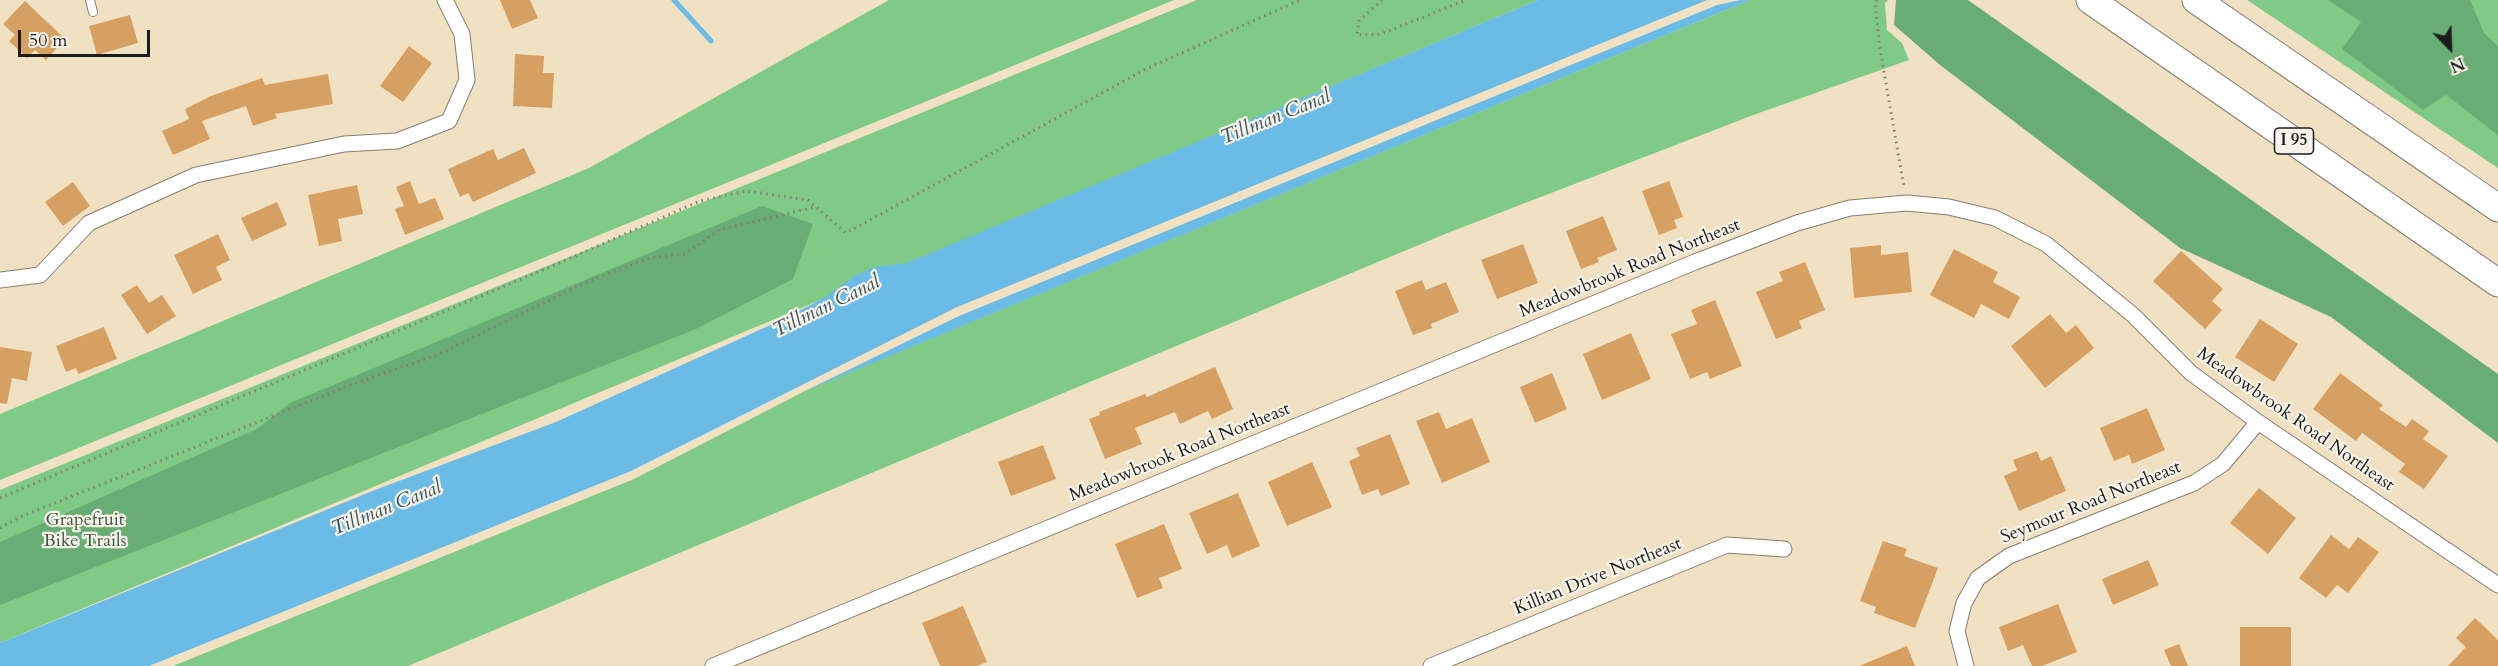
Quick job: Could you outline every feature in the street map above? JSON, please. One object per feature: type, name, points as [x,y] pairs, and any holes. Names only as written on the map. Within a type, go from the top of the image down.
[{"type":"highway","name":"I 95","points":[[2090,0],[2498,283]]},
{"type":"highway","points":[[2196,0],[2498,208]]},
{"type":"street","points":[[0,280],[40,276],[89,223],[196,175],[344,144],[397,141],[449,121],[467,80],[462,34],[445,0]]},
{"type":"street","name":"Meadowbrook Road Northeast","points":[[713,666],[1695,262],[1797,223],[1850,208],[1907,203],[1949,207],[1995,218],[2046,244],[2133,315],[2191,373],[2258,422],[2498,585]]},
{"type":"street","name":"Seymour Road Northeast","points":[[1966,666],[1957,631],[1964,603],[1978,578],[2009,556],[2194,483],[2223,464],[2258,422]]},
{"type":"street","name":"Killian Drive Northeast","points":[[1431,666],[1727,545],[1784,549]]},
{"type":"lane","points":[[90,0],[93,12]]},
{"type":"path","points":[[0,498],[547,269],[700,201],[746,191],[808,200],[846,233],[1146,69],[1300,0]]},
{"type":"path","points":[[1382,0],[1359,21],[1357,35],[1381,34],[1466,0]]},
{"type":"path","points":[[1877,0],[1880,49],[1907,203]]},
{"type":"path","points":[[0,528],[20,517],[342,388],[437,355],[587,282],[649,258],[685,254],[719,230],[815,207]]},
{"type":"green space","points":[[889,0],[1174,0],[0,480],[0,414],[589,168]]},
{"type":"green space","name":"Grapefruit Bike Trails","points":[[1197,0],[1538,0],[0,643],[0,490]]},
{"type":"green space","points":[[1750,0],[1888,0],[1885,3],[1887,30],[1902,43],[1909,60],[1756,114],[1450,232],[408,666],[173,666],[634,479],[805,391],[838,377]]},
{"type":"green space","points":[[1896,0],[1968,0],[2498,374],[2498,443],[2331,317],[2180,248],[1940,65],[1894,25]]},
{"type":"green space","points":[[2247,0],[2498,0],[2498,168]]},
{"type":"green space","points":[[2328,0],[2470,0],[2484,33],[2498,46],[2498,135],[2446,95],[2423,110],[2342,49],[2361,22]]},
{"type":"green space","points":[[762,206],[813,224],[793,279],[696,329],[0,605],[0,542],[257,429],[290,403]]},
{"type":"water","name":"Tillman Canal","points":[[1538,0],[1707,0],[955,308],[631,471],[149,666],[0,666],[0,643],[375,490],[556,422],[777,322],[826,297],[854,276],[875,267],[907,263]]},
{"type":"water","points":[[1750,0],[805,391],[959,316],[1717,5]]},
{"type":"building","points":[[500,0],[530,0],[538,18],[512,29]]},
{"type":"building","points":[[25,1],[65,39],[46,60],[35,50],[27,58],[9,41],[15,35],[3,24]]},
{"type":"building","points":[[130,15],[138,43],[97,55],[89,26]]},
{"type":"building","points":[[409,46],[432,63],[403,102],[380,86]]},
{"type":"building","points":[[515,54],[544,56],[543,73],[554,73],[552,108],[513,106]]},
{"type":"building","points":[[328,74],[333,104],[275,114],[277,118],[253,126],[246,106],[202,121],[210,139],[173,155],[162,131],[189,119],[185,109],[211,96],[262,78],[265,85]]},
{"type":"building","points":[[524,148],[536,173],[473,202],[468,193],[460,197],[448,169],[493,149],[498,160]]},
{"type":"building","points":[[410,181],[419,204],[435,198],[444,219],[405,235],[395,209],[404,206],[396,187]]},
{"type":"building","points":[[1669,181],[1683,217],[1674,220],[1677,228],[1659,235],[1642,191]]},
{"type":"building","points":[[73,182],[90,206],[63,226],[45,202]]},
{"type":"building","points":[[357,185],[363,214],[338,219],[342,241],[319,246],[308,195]]},
{"type":"building","points":[[277,202],[287,225],[252,241],[241,218]]},
{"type":"building","points":[[1603,216],[1617,250],[1597,258],[1599,262],[1581,269],[1566,231]]},
{"type":"building","points":[[218,234],[230,260],[216,267],[222,280],[193,294],[174,255]]},
{"type":"building","points":[[1523,244],[1538,283],[1497,299],[1481,260]]},
{"type":"building","points":[[1881,245],[1881,255],[1908,252],[1912,292],[1854,298],[1850,248]]},
{"type":"building","points":[[1954,249],[1998,272],[1993,282],[2020,297],[2009,319],[1981,304],[1974,318],[1930,295]]},
{"type":"building","points":[[2181,251],[2223,289],[2212,301],[2222,310],[2205,329],[2153,281]]},
{"type":"building","points":[[1805,262],[1825,310],[1799,321],[1802,328],[1776,339],[1756,292],[1783,281],[1779,272]]},
{"type":"building","points":[[1422,280],[1426,290],[1446,282],[1459,312],[1431,324],[1432,328],[1413,335],[1395,291]]},
{"type":"building","points":[[137,285],[149,303],[162,295],[176,316],[147,334],[121,295]]},
{"type":"building","points":[[1715,300],[1742,366],[1710,379],[1707,372],[1690,379],[1671,334],[1697,324],[1691,310]]},
{"type":"building","points":[[2050,314],[2066,333],[2076,325],[2094,348],[2045,388],[2011,346]]},
{"type":"building","points":[[2260,319],[2298,344],[2274,382],[2235,357]]},
{"type":"building","points":[[104,327],[117,359],[78,374],[76,368],[66,372],[56,346]]},
{"type":"building","points":[[1631,333],[1651,379],[1602,400],[1583,354]]},
{"type":"building","points":[[0,347],[32,352],[27,381],[12,378],[7,404],[0,403]]},
{"type":"building","points":[[1215,367],[1233,409],[1212,419],[1208,411],[1180,424],[1175,412],[1135,428],[1142,444],[1105,459],[1089,419],[1100,415],[1099,412],[1145,394],[1147,397]]},
{"type":"building","points":[[1552,373],[1567,409],[1535,423],[1520,387]]},
{"type":"building","points":[[2340,373],[2383,405],[2379,409],[2406,427],[2412,419],[2429,431],[2423,439],[2448,456],[2424,489],[2399,472],[2405,464],[2362,433],[2356,441],[2313,409]]},
{"type":"building","points":[[2147,408],[2165,450],[2132,464],[2129,455],[2114,461],[2100,428]]},
{"type":"building","points":[[1439,412],[1446,429],[1472,418],[1490,462],[1442,483],[1416,421]]},
{"type":"building","points":[[1390,434],[1410,484],[1381,496],[1378,489],[1362,495],[1349,461],[1360,456],[1356,448]]},
{"type":"building","points":[[1043,445],[1056,479],[1011,496],[998,462]]},
{"type":"building","points":[[2037,451],[2041,461],[2051,456],[2066,491],[2019,511],[2004,476],[2017,470],[2013,460]]},
{"type":"building","points":[[1312,462],[1332,507],[1287,526],[1268,482]]},
{"type":"building","points":[[2259,488],[2296,518],[2268,554],[2230,523]]},
{"type":"building","points":[[1238,493],[1260,546],[1232,558],[1227,545],[1207,554],[1189,513]]},
{"type":"building","points":[[1164,524],[1182,569],[1159,578],[1163,588],[1137,598],[1115,544]]},
{"type":"building","points":[[2331,535],[2349,549],[2358,537],[2379,552],[2348,593],[2337,585],[2326,598],[2299,578]]},
{"type":"building","points":[[1883,541],[1907,549],[1904,556],[1938,568],[1915,628],[1874,613],[1876,607],[1860,601]]},
{"type":"building","points":[[2148,560],[2159,585],[2113,605],[2102,579]]},
{"type":"building","points":[[2058,604],[2077,652],[2042,666],[2032,666],[2023,645],[2008,651],[1999,627]]},
{"type":"building","points":[[963,606],[987,662],[977,666],[940,666],[922,623]]},
{"type":"building","points":[[2475,618],[2498,640],[2498,666],[2448,666],[2466,647],[2456,638]]},
{"type":"building","points":[[2240,627],[2291,627],[2291,666],[2240,666]]},
{"type":"building","points":[[2179,644],[2188,666],[2171,666],[2164,650]]},
{"type":"building","points":[[1907,646],[1915,666],[1859,666]]},
{"type":"waterway","points":[[674,0],[711,41]]}]
